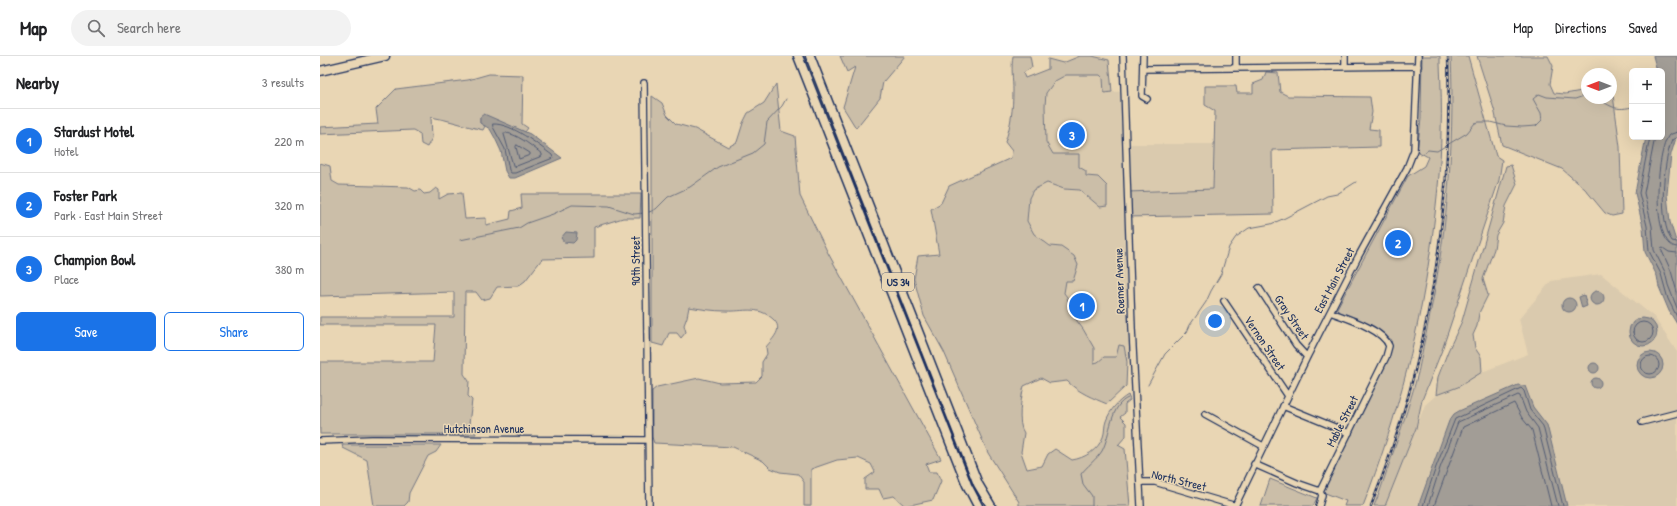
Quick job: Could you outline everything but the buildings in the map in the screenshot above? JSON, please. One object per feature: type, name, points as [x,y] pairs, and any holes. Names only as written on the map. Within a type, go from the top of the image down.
[{"type":"highway","points":[[320,71],[385,56]]},
{"type":"highway","name":"US 34","points":[[798,56],[967,485],[978,506]]},
{"type":"highway","name":"US 34","points":[[810,56],[978,484],[991,506]]},
{"type":"street","name":"Roemer Avenue","points":[[1122,56],[1141,506]]},
{"type":"street","points":[[1143,56],[1142,96],[1147,99]]},
{"type":"street","points":[[1236,56],[1236,68]]},
{"type":"street","points":[[1345,56],[1346,66]]},
{"type":"street","name":"East Main Street","points":[[1235,506],[1307,357],[1407,168],[1414,150],[1418,56]]},
{"type":"street","points":[[1143,69],[1418,66]]},
{"type":"street","name":"90th Street","points":[[644,83],[649,506]]},
{"type":"street","name":"Gray Street","points":[[1259,288],[1296,345],[1307,357]]},
{"type":"street","name":"Vernon Street","points":[[1224,301],[1288,396]]},
{"type":"street","name":"Mable Street","points":[[1318,506],[1322,495],[1320,491],[1386,357],[1389,346],[1385,338],[1377,333],[1330,312]]},
{"type":"street","points":[[1283,406],[1349,433]]},
{"type":"street","points":[[1642,422],[1677,413]]},
{"type":"street","points":[[1205,414],[1263,446]]},
{"type":"street","name":"Hutchinson Avenue","points":[[320,441],[388,439],[648,440]]},
{"type":"street","points":[[1254,464],[1297,483],[1320,491]]},
{"type":"street","name":"North Street","points":[[1140,482],[1155,482],[1235,506]]},
{"type":"shaded area","points":[[840,56],[905,56],[883,82],[880,98],[856,128],[843,107],[855,67],[847,72]]},
{"type":"shaded area","points":[[1013,56],[1030,56],[1032,67],[1023,73],[1025,78],[1048,69],[1048,59],[1063,63],[1080,56],[1092,56],[1109,60],[1112,92],[1104,93],[1103,78],[1100,75],[1066,75],[1055,81],[1046,93],[1045,106],[1046,142],[1053,154],[1079,154],[1079,167],[1086,171],[1086,176],[1098,177],[1107,186],[1107,206],[1100,207],[1080,190],[1064,189],[1047,183],[1033,190],[1029,198],[1027,221],[1034,234],[1050,246],[1061,247],[1074,256],[1078,265],[1073,281],[1066,281],[1064,293],[1067,297],[1071,313],[1083,329],[1094,348],[1094,363],[1098,362],[1104,357],[1116,357],[1119,345],[1124,346],[1127,362],[1126,386],[1107,404],[1081,392],[1067,381],[1050,383],[1041,378],[1024,386],[1020,410],[1022,429],[1024,433],[1021,452],[1027,469],[1042,466],[1048,454],[1055,449],[1072,460],[1090,453],[1101,442],[1104,435],[1106,421],[1112,410],[1128,395],[1130,400],[1125,404],[1125,413],[1120,417],[1126,423],[1126,436],[1118,445],[1125,449],[1130,506],[1019,506],[1019,502],[988,453],[944,352],[924,316],[914,279],[918,256],[939,254],[931,209],[941,203],[949,186],[1011,158],[1012,151],[1005,142],[1012,111]]},
{"type":"shaded area","points":[[1422,56],[1440,56],[1441,114],[1437,194],[1422,302],[1407,371],[1387,439],[1363,506],[1344,506],[1346,501],[1320,491],[1392,340],[1336,310],[1408,176],[1424,166],[1428,157],[1417,151],[1421,119]]},
{"type":"shaded area","points":[[1451,56],[1468,56],[1496,156],[1502,160],[1499,180],[1442,350],[1422,400],[1416,428],[1385,506],[1374,506],[1403,424],[1417,378],[1439,265],[1448,196],[1452,126]]},
{"type":"shaded area","points":[[1477,56],[1548,56],[1553,66],[1550,84],[1554,93],[1565,94],[1581,91],[1581,104],[1614,104],[1620,147],[1622,214],[1612,216],[1605,213],[1585,189],[1562,169],[1502,145],[1494,109]]},
{"type":"shaded area","points":[[1266,72],[1278,73],[1280,92],[1288,96],[1370,97],[1372,112],[1369,129],[1379,130],[1379,147],[1272,150],[1273,214],[1128,217],[1127,192],[1213,189],[1215,111],[1205,105],[1205,86],[1236,86],[1237,93],[1253,93],[1253,84],[1263,80]]},
{"type":"shaded area","points":[[489,74],[523,75],[522,124],[528,128],[525,132],[486,116],[480,117],[480,123],[485,126],[483,130],[431,117],[432,138],[427,147],[421,144],[420,134],[413,130],[320,134],[320,127],[378,124],[376,109],[396,89],[468,80]]},
{"type":"shaded area","points":[[1100,74],[1103,78],[1104,93],[1124,91],[1125,144],[1214,144],[1213,190],[1127,192],[1133,353],[1127,362],[1124,346],[1116,357],[1104,357],[1098,362],[1094,363],[1083,329],[1071,313],[1067,297],[1064,293],[1066,281],[1061,247],[1050,246],[1034,234],[1027,221],[1029,198],[1033,190],[1047,183],[1064,189],[1080,190],[1100,207],[1098,177],[1086,176],[1053,154],[1046,142],[1045,106],[1046,93],[1055,81],[1066,75]]},
{"type":"shaded area","points":[[776,84],[781,131],[795,136],[800,196],[828,253],[941,459],[926,464],[929,472],[937,472],[941,481],[933,500],[905,506],[894,496],[883,498],[879,489],[865,489],[865,479],[875,472],[871,464],[858,458],[837,460],[811,469],[811,506],[804,506],[804,482],[798,474],[780,472],[770,468],[763,461],[733,447],[654,443],[652,437],[652,391],[657,387],[699,378],[720,383],[756,382],[762,376],[762,362],[767,354],[766,347],[774,337],[778,326],[773,319],[761,312],[750,310],[716,311],[689,307],[684,325],[686,332],[681,338],[677,333],[669,333],[663,346],[652,343],[652,96],[662,103],[667,115],[676,124],[695,129],[728,147],[737,142],[748,113],[764,103]]},
{"type":"shaded area","points":[[320,163],[330,166],[332,181],[339,185],[408,187],[415,191],[420,190],[424,194],[430,193],[436,188],[439,190],[439,199],[448,194],[462,193],[465,219],[486,218],[486,225],[510,219],[511,211],[522,208],[521,194],[641,194],[640,218],[623,218],[594,227],[594,258],[542,259],[525,281],[518,286],[497,287],[490,298],[482,300],[476,292],[465,292],[464,374],[469,381],[468,396],[472,400],[469,424],[474,429],[476,434],[320,434],[320,362],[433,362],[436,325],[320,325],[320,317],[454,317],[454,292],[320,296]]},
{"type":"shaded area","points":[[1511,165],[1517,184],[1506,206],[1503,223],[1496,235],[1494,249],[1483,279],[1488,295],[1479,313],[1477,326],[1473,335],[1475,348],[1481,357],[1482,372],[1458,387],[1436,395],[1438,377],[1462,321],[1506,166]]},
{"type":"shaded area","points":[[1601,274],[1654,317],[1677,352],[1677,506],[1385,506],[1425,405],[1436,395],[1458,387],[1482,372],[1528,354],[1519,319],[1551,281]]},
{"type":"shaded area","points":[[342,445],[441,445],[436,452],[428,456],[409,493],[408,502],[404,506],[374,506],[367,460],[343,448]]},
{"type":"shaded area","points":[[1270,479],[1317,498],[1313,506],[1261,506]]},
{"type":"water","points":[[1653,56],[1677,56],[1677,135],[1671,154],[1667,194],[1670,222],[1677,244],[1677,324],[1669,311],[1659,287],[1657,276],[1645,252],[1643,227],[1635,193],[1645,140],[1665,140],[1665,68],[1656,68]]},
{"type":"water","points":[[484,114],[530,134],[562,158],[515,178],[509,178],[505,171],[501,151],[495,138],[490,129],[480,123],[480,117]]},
{"type":"water","points":[[566,232],[577,233],[576,240],[573,243],[564,242],[561,238]]},
{"type":"water","points":[[1594,291],[1600,291],[1604,295],[1604,301],[1600,305],[1594,305],[1590,301],[1590,295]]},
{"type":"water","points":[[1584,295],[1587,306],[1582,308],[1579,297]]},
{"type":"water","points":[[1566,298],[1572,298],[1576,302],[1576,308],[1572,312],[1566,312],[1562,308],[1562,302]]},
{"type":"water","points":[[1643,318],[1653,322],[1657,332],[1653,342],[1643,346],[1633,342],[1629,332],[1633,322]]},
{"type":"water","points":[[1650,352],[1660,355],[1663,365],[1660,375],[1650,378],[1640,375],[1637,365],[1640,355]]},
{"type":"water","points":[[1592,363],[1596,363],[1598,364],[1598,372],[1592,373],[1589,370],[1589,366]]},
{"type":"water","points":[[1596,378],[1601,383],[1596,388],[1591,383]]},
{"type":"water","points":[[1518,385],[1525,386],[1533,407],[1547,425],[1567,506],[1419,506],[1449,421],[1454,414]]},
{"type":"waterway","points":[[1421,155],[1428,150],[1437,151],[1467,133],[1475,123],[1490,122],[1506,126],[1536,126],[1542,120],[1541,113],[1533,99],[1539,94],[1547,97],[1575,99],[1581,97]]},
{"type":"waterway","points":[[647,213],[656,209],[668,197],[690,187],[718,167],[753,153],[764,144],[767,122],[782,106],[786,99]]},
{"type":"waterway","points":[[1607,104],[1620,109],[1629,107]]},
{"type":"waterway","points":[[1148,385],[1165,354],[1187,332],[1190,325],[1206,302],[1221,274],[1229,247],[1236,237],[1249,228],[1271,224],[1285,218],[1327,196],[1337,194],[1356,182]]},
{"type":"waterway","points":[[460,240],[519,228],[527,223],[553,214],[572,205],[609,206],[634,214],[644,213]]},
{"type":"waterway","points":[[1092,506],[1092,496],[1083,484],[1081,474],[1102,451],[1114,413],[1122,402],[1128,398]]},
{"type":"railway","points":[[1371,506],[1391,451],[1408,396],[1422,341],[1433,285],[1441,229],[1446,172],[1449,114],[1448,56]]},
{"type":"place","name":"Champion Bowl","points":[[1072,135]]},
{"type":"place","name":"Foster Park","points":[[1398,243]]},
{"type":"place","name":"Stardust Motel","points":[[1082,306]]}]
